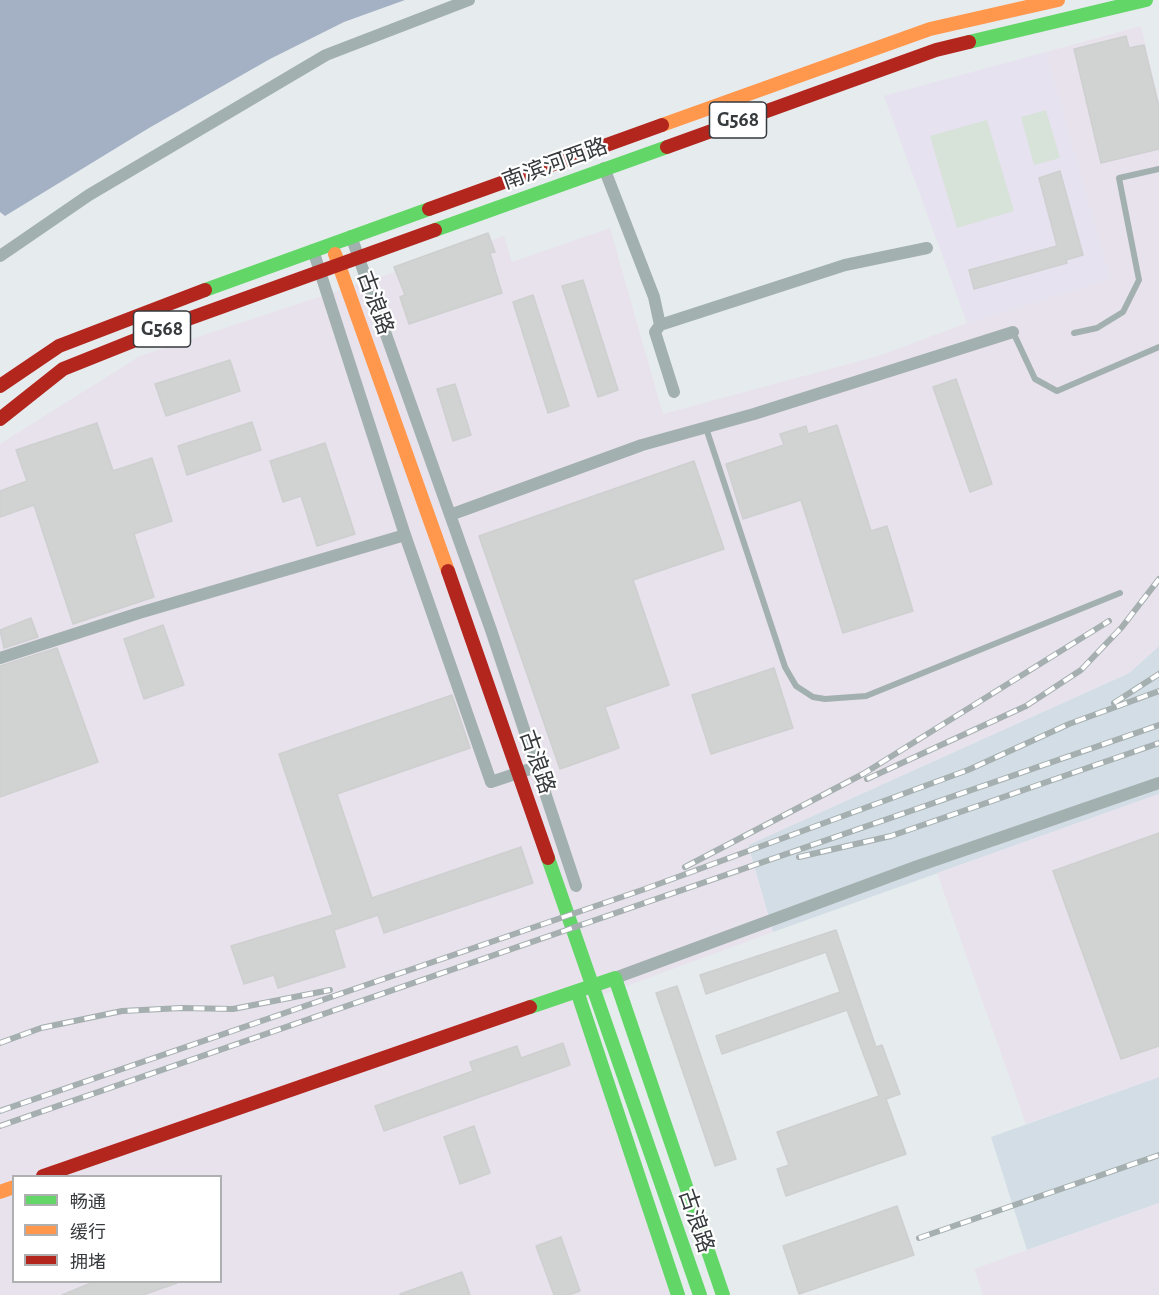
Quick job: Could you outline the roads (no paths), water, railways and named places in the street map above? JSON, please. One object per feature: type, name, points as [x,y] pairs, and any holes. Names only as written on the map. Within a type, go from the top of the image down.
[{"type":"main road","name":"南滨河西路","points":[[0,386],[58,346],[351,236],[930,29],[1058,0]]},
{"type":"main road","name":"南滨河西路","points":[[0,419],[63,369],[188,319],[338,264],[936,50],[1146,0]]},
{"type":"main road","name":"古浪路","points":[[331,244],[414,472],[700,1295]]},
{"type":"main road","name":"古浪路","points":[[615,978],[723,1295]]},
{"type":"main road","points":[[46,1175],[615,978]]},
{"type":"main road","name":"古浪路","points":[[577,991],[678,1295]]},
{"type":"street","points":[[0,256],[90,195],[326,56],[469,0]]},
{"type":"street","points":[[604,168],[654,297],[660,325]]},
{"type":"street","points":[[351,236],[450,516],[576,886]]},
{"type":"street","points":[[674,392],[655,332],[660,325],[845,265],[927,248]]},
{"type":"street","points":[[313,250],[405,536],[491,782],[536,767]]},
{"type":"street","points":[[450,516],[642,445],[706,428],[1013,332]]},
{"type":"street","points":[[0,658],[139,613],[405,536]]},
{"type":"street","points":[[615,978],[918,866],[1159,783]]},
{"type":"lane","points":[[1074,333],[1097,328],[1123,312],[1139,280],[1119,178],[1159,169]]},
{"type":"lane","points":[[1013,332],[1035,379],[1057,391],[1159,347]]},
{"type":"lane","points":[[706,428],[785,667],[796,686],[813,698],[866,696],[1120,593]]},
{"type":"water","points":[[0,0],[405,0],[344,22],[270,59],[149,128],[5,216],[0,212]]},
{"type":"railway","points":[[867,779],[1026,706],[1081,670],[1122,627],[1159,579]]},
{"type":"railway","points":[[685,867],[863,774],[1109,621]]},
{"type":"railway","points":[[1114,703],[1159,674]]},
{"type":"railway","points":[[0,1111],[645,889],[968,770],[1069,724],[1159,691]]},
{"type":"railway","points":[[0,1126],[1159,725]]},
{"type":"railway","points":[[799,857],[891,836],[1159,743]]},
{"type":"railway","points":[[0,1043],[41,1028],[122,1011],[182,1008],[233,1009],[330,990]]},
{"type":"railway","points":[[919,1238],[1159,1155]]}]
